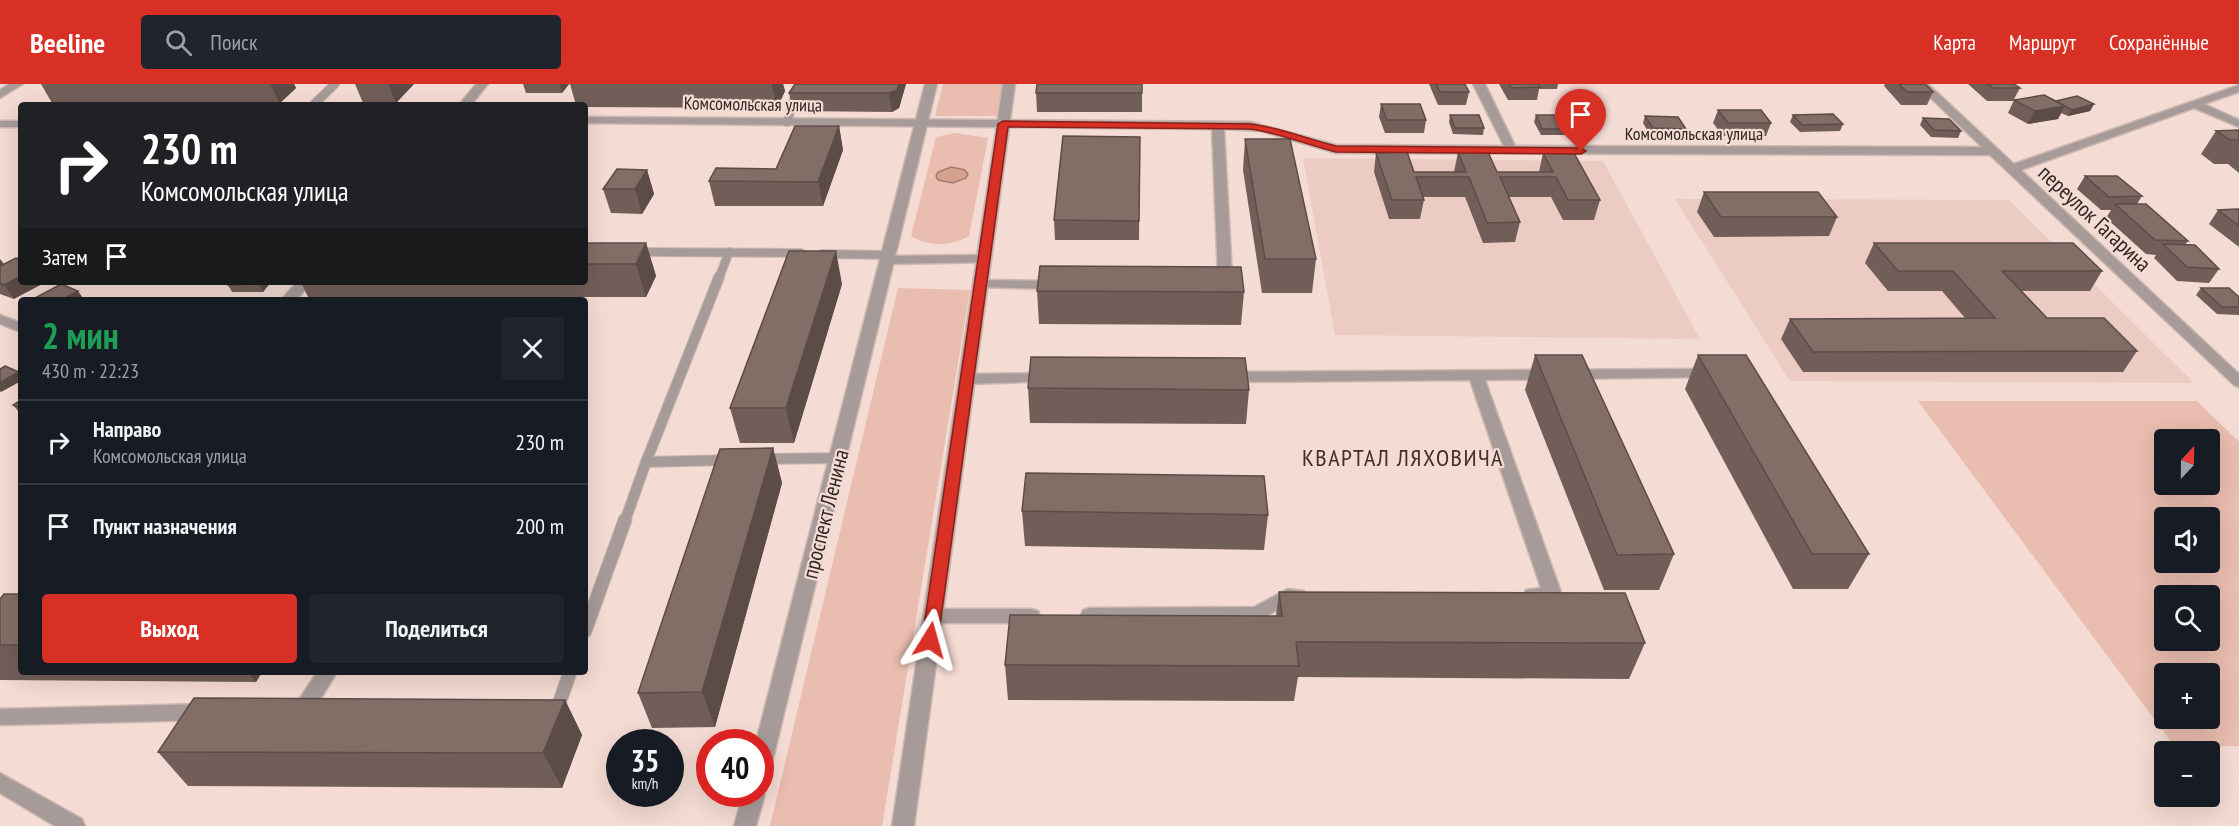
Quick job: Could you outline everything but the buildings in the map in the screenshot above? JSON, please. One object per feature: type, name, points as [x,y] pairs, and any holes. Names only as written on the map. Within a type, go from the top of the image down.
[{"type":"street","points":[[0,95],[17,84]]},
{"type":"street","points":[[467,102],[482,84]]},
{"type":"street","name":"проспект Ленина","points":[[770,729],[931,84]]},
{"type":"street","points":[[903,826],[1009,84]]},
{"type":"street","points":[[1479,84],[1512,151]]},
{"type":"street","name":"переулок Гагарина","points":[[1922,84],[2239,382]]},
{"type":"street","points":[[2012,169],[2239,88]]},
{"type":"street","points":[[2194,104],[2239,124]]},
{"type":"street","name":"Комсомольская улица","points":[[588,120],[921,123]]},
{"type":"street","points":[[921,123],[1003,124]]},
{"type":"street","points":[[0,124],[18,124]]},
{"type":"street","name":"Комсомольская улица","points":[[1003,124],[1218,126],[1276,130],[1304,141],[1336,149],[1993,151]]},
{"type":"street","points":[[1209,285],[1221,286],[1226,276],[1218,126]]},
{"type":"street","points":[[888,257],[984,259]]},
{"type":"street","points":[[291,297],[302,285]]},
{"type":"street","points":[[980,285],[1071,285]]},
{"type":"street","points":[[0,319],[18,327]]},
{"type":"street","points":[[1216,377],[1698,374]]},
{"type":"street","points":[[1476,375],[1553,595],[1519,595]]},
{"type":"street","points":[[967,379],[1062,378]]},
{"type":"street","points":[[1072,615],[1257,614],[1288,596],[1311,596]]},
{"type":"street","points":[[933,616],[1049,615]]},
{"type":"street","points":[[281,710],[310,709],[326,675]]},
{"type":"street","points":[[0,717],[222,711]]},
{"type":"street","points":[[0,782],[74,826]]},
{"type":"street","points":[[745,826],[750,807]]},
{"type":"lane","points":[[317,102],[335,84]]},
{"type":"lane","points":[[787,122],[799,84]]},
{"type":"lane","points":[[629,252],[729,252],[888,257]]},
{"type":"lane","points":[[588,623],[646,462],[729,252]]},
{"type":"lane","points":[[748,460],[839,458]]},
{"type":"lane","points":[[646,462],[736,460]]},
{"type":"lane","points":[[534,707],[558,707],[569,675]]},
{"type":"shaded area","points":[[943,84],[1002,84],[998,116],[935,116]]},
{"type":"shaded area","points":[[955,133],[988,138],[969,236],[947,244],[932,244],[911,236],[936,137]]},
{"type":"shaded area","points":[[1303,158],[1603,161],[1700,339],[1335,335]]},
{"type":"shaded area","points":[[951,167],[965,170],[968,174],[966,178],[953,183],[938,180],[936,176],[938,172]]},
{"type":"shaded area","points":[[1675,199],[2009,200],[2194,383],[1790,381]]},
{"type":"shaded area","points":[[898,288],[970,290],[882,826],[770,826]]},
{"type":"shaded area","points":[[1918,401],[2197,401],[2239,442],[2239,746],[2220,746],[2220,741],[2171,741],[2162,729],[2220,729],[2220,663],[2154,663],[2154,719]]},
{"type":"district","name":"КВАРТАЛ ЛЯХОВИЧА","points":[[1403,457]]},
{"type":"route","points":[[930,640],[1003,124],[1250,126],[1276,130],[1304,141],[1336,149],[1581,151]]}]
